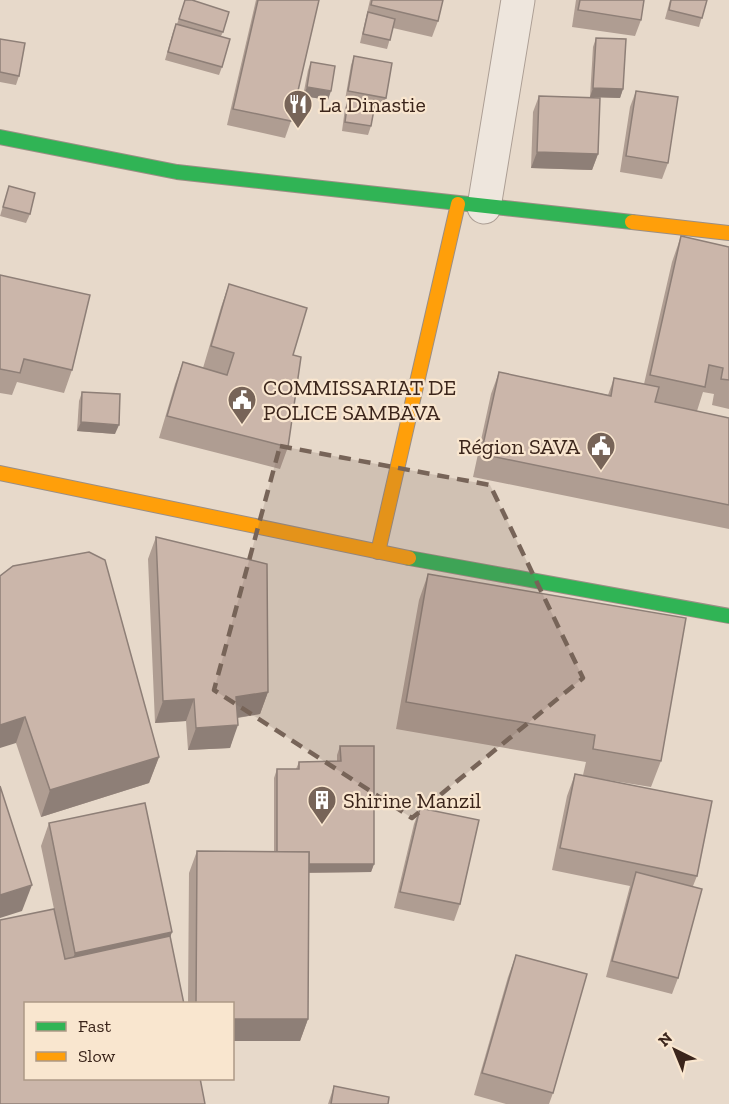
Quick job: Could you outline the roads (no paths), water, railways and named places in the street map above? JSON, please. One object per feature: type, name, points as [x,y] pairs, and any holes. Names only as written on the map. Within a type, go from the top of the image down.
[{"type":"street","points":[[378,552],[471,205],[518,0]]},
{"type":"street","points":[[0,137],[177,172],[729,233]]},
{"type":"street","points":[[0,472],[378,552],[729,616]]},
{"type":"place","name":"La Dinastie","points":[[298,130]]},
{"type":"place","name":"COMMISSARIAT DE POLICE SAMBAVA","points":[[242,426]]},
{"type":"place","name":"Région SAVA","points":[[601,472]]},
{"type":"place","name":"Shirine Manzil","points":[[322,826]]}]
